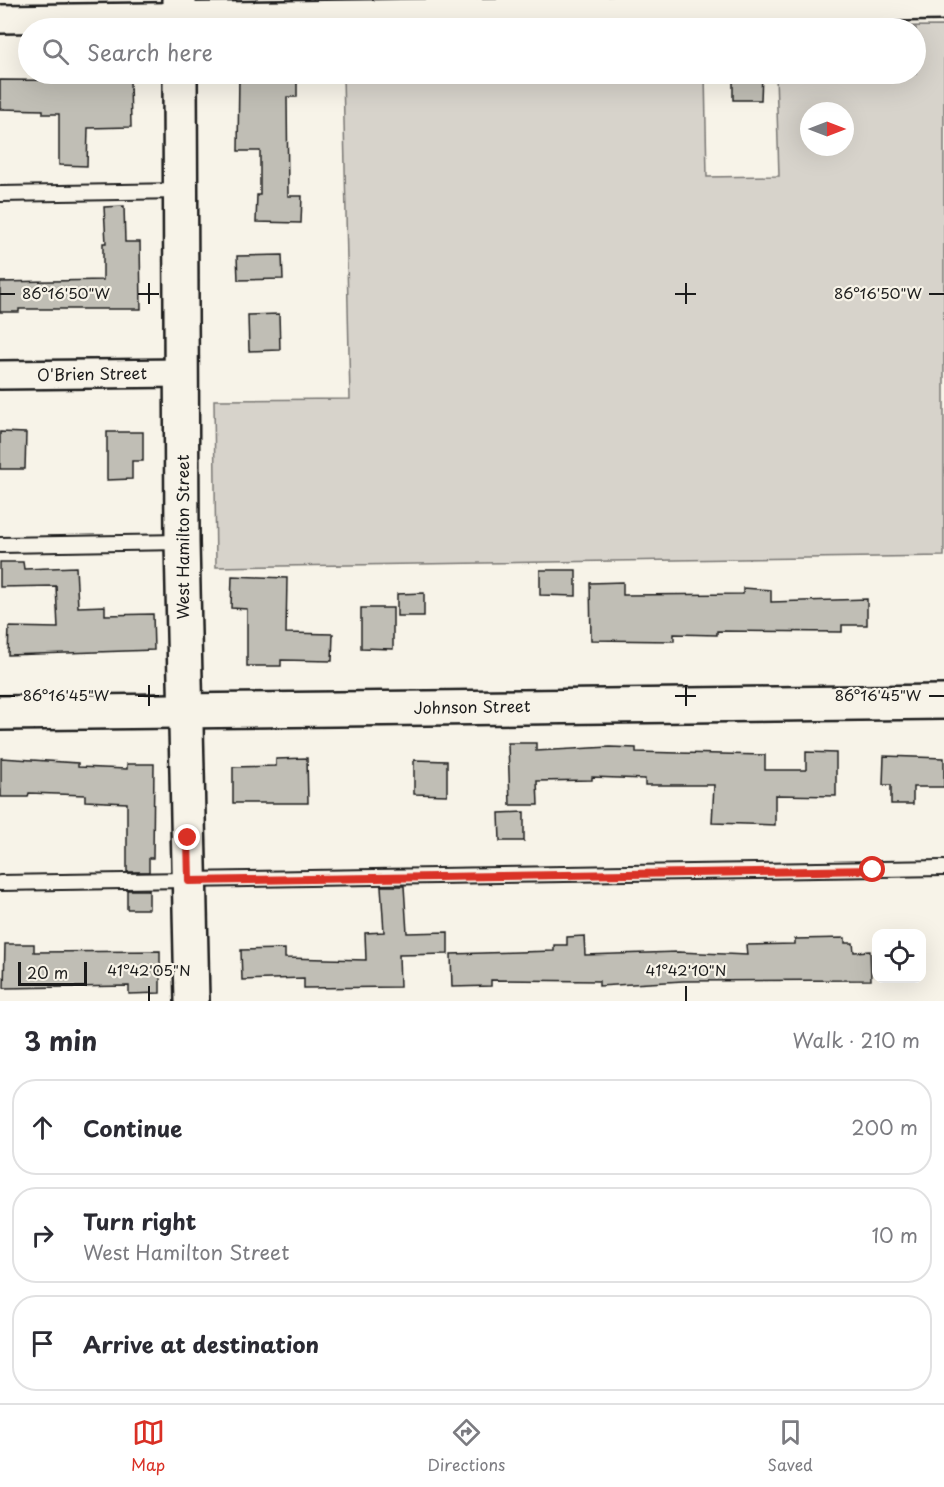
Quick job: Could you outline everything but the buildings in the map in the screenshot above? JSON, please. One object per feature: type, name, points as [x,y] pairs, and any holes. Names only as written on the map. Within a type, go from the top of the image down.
[{"type":"street","points":[[45,18],[944,6]]},
{"type":"street","points":[[0,19],[18,19]]},
{"type":"street","name":"West Hamilton Street","points":[[180,84],[182,542],[192,1001]]},
{"type":"street","name":"O'Brien Street","points":[[0,375],[183,373]]},
{"type":"street","name":"Johnson Street","points":[[0,713],[944,702]]},
{"type":"lane","points":[[0,194],[181,191]]},
{"type":"lane","points":[[0,545],[182,542]]},
{"type":"lane","points":[[0,883],[944,868]]},
{"type":"shaded area","points":[[926,26],[944,26],[944,556],[216,567],[214,400],[350,399],[343,84],[705,84],[707,177],[779,176],[776,84],[926,84]]},
{"type":"route","points":[[188,838],[189,881],[873,870]]}]
